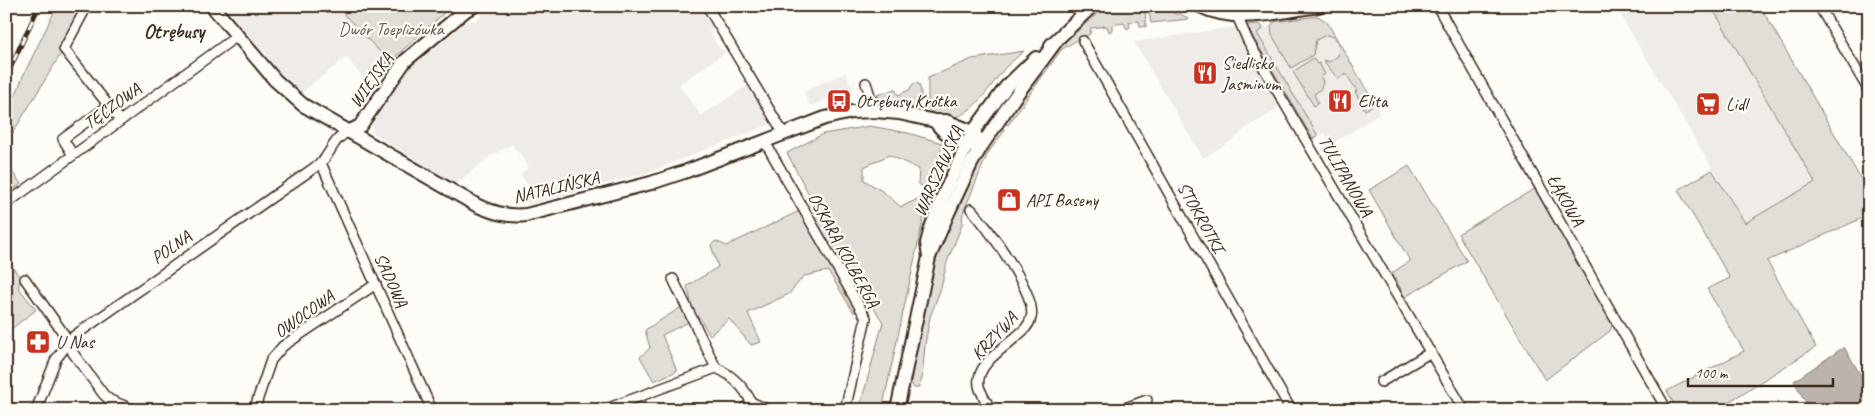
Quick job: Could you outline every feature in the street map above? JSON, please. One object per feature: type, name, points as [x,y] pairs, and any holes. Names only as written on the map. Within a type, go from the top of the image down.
[{"type":"main road","name":"NATALIŃSKA","points":[[212,6],[275,80],[312,111],[350,131],[478,206],[496,214],[526,215],[652,183],[825,118],[852,112],[899,113],[935,121],[946,121],[973,132]]},
{"type":"main road","name":"WARSZAWSKA","points":[[929,257],[927,243],[931,228],[943,196],[973,132],[1006,87],[1092,6]]},
{"type":"main road","points":[[1200,6],[1223,15],[1237,16],[1318,6]]},
{"type":"main road","name":"WIEJSKA","points":[[350,131],[359,127],[405,61],[470,7]]},
{"type":"main road","name":"WARSZAWSKA","points":[[897,410],[929,257],[959,187],[982,145],[1057,40]]},
{"type":"main road","name":"NATALIŃSKA","points":[[935,121],[940,128],[966,145]]},
{"type":"main road","points":[[973,132],[982,145]]},
{"type":"main road","points":[[966,145],[982,145]]},
{"type":"street","points":[[87,6],[64,50],[120,120]]},
{"type":"street","points":[[707,6],[784,134]]},
{"type":"street","name":"ŁĄKOWA","points":[[1437,6],[1668,410]]},
{"type":"street","points":[[1819,6],[1869,91]]},
{"type":"street","name":"TULIPANOWA","points":[[1237,16],[1248,41],[1464,410]]},
{"type":"street","name":"TĘCZOWA","points":[[6,204],[237,36]]},
{"type":"street","name":"STOKROTKI","points":[[1083,41],[1291,410]]},
{"type":"street","points":[[866,83],[874,111]]},
{"type":"street","points":[[73,154],[64,139],[108,106]]},
{"type":"street","name":"POLNA","points":[[36,410],[54,363],[67,343],[78,332],[321,163],[336,140],[342,134],[350,131]]},
{"type":"street","name":"OSKARA KOLBERGA","points":[[765,142],[866,318],[844,410]]},
{"type":"street","name":"SADOWA","points":[[321,163],[376,284],[428,408]]},
{"type":"street","name":"KRZYWA","points":[[971,209],[983,222],[1008,258],[1026,293],[1032,311],[1030,322],[1025,329],[990,360],[980,375],[980,388],[991,410]]},
{"type":"street","points":[[25,279],[66,337],[73,353],[106,397],[135,410]]},
{"type":"street","points":[[673,279],[716,368],[725,372],[747,392],[751,402],[769,410]]},
{"type":"street","name":"OWOCOWA","points":[[254,410],[271,360],[283,346],[376,284]]},
{"type":"street","points":[[1381,382],[1431,352]]},
{"type":"street","points":[[603,410],[716,368]]},
{"type":"street","points":[[1120,410],[1147,400]]},
{"type":"street","points":[[743,410],[751,402]]},
{"type":"shaded area","points":[[220,6],[336,6],[381,53],[387,64],[373,90],[346,57],[301,93],[282,77],[268,61],[265,52],[258,50]]},
{"type":"shaded area","points":[[486,6],[595,6],[598,9],[602,6],[698,6],[713,29],[709,32],[720,49],[727,52],[679,84],[701,116],[748,85],[771,124],[646,173],[528,205],[522,197],[531,190],[520,174],[529,167],[512,144],[489,157],[455,185],[373,133],[372,123],[410,67],[465,23],[475,21],[482,16],[482,9]]},
{"type":"shaded area","points":[[1615,6],[1711,6],[1815,183],[1745,223]]},
{"type":"shaded area","points":[[1318,16],[1327,22],[1380,114],[1331,144],[1325,133],[1313,139],[1246,25],[1258,24],[1263,28],[1271,26],[1274,22]]},
{"type":"shaded area","points":[[1235,27],[1278,102],[1275,111],[1247,127],[1236,138],[1203,158],[1134,42]]},
{"type":"shaded area","points":[[846,73],[853,90],[810,106],[804,92]]},
{"type":"shaded area","points":[[1844,347],[1869,389],[1869,399],[1849,410],[1810,410],[1794,381]]},
{"type":"green space","points":[[57,6],[90,6],[6,144],[6,120],[23,76]]},
{"type":"green space","name":"Dwór Toeplizówka","points":[[336,6],[452,6],[387,64],[381,53]]},
{"type":"green space","points":[[1106,6],[1145,6],[1146,27],[1140,26],[1139,21],[1129,22],[1130,27],[1127,29],[1124,23],[1112,25],[1112,30],[1109,32],[1107,26],[1091,28],[1090,34],[1061,50],[1008,125],[1001,121],[1061,45]]},
{"type":"green space","points":[[1148,6],[1167,6],[1173,10],[1173,13],[1178,15],[1179,13],[1189,19],[1151,23]]},
{"type":"green space","points":[[1711,6],[1760,6],[1869,193],[1869,215],[1767,261],[1816,347],[1716,410],[1677,410],[1667,391],[1744,351],[1707,289],[1730,278],[1678,190],[1712,170],[1745,223],[1815,182]]},
{"type":"green space","points":[[1318,16],[1327,22],[1375,104],[1365,110],[1355,92],[1357,91],[1346,74],[1338,79],[1323,60],[1329,62],[1338,56],[1339,46],[1334,37],[1326,35],[1316,40],[1313,55],[1291,68],[1272,35],[1271,26],[1274,22]]},
{"type":"green space","points":[[1258,24],[1263,29],[1257,33],[1318,136],[1313,139],[1246,25]]},
{"type":"green space","points":[[1024,51],[1004,69],[981,99],[962,115],[951,118],[940,116],[928,109],[928,78],[972,59]]},
{"type":"green space","points":[[1313,58],[1317,64],[1319,63],[1325,74],[1321,77],[1323,82],[1320,90],[1314,94],[1318,103],[1314,106],[1293,72]]},
{"type":"green space","points":[[915,83],[919,84],[921,101],[915,108],[889,104],[877,95],[895,89],[898,95],[909,90]]},
{"type":"green space","points":[[870,126],[908,133],[942,143],[934,192],[918,184],[919,169],[889,155],[864,167],[864,180],[882,191],[901,207],[920,198],[926,206],[882,410],[859,410],[883,322],[869,301],[854,313],[828,271],[804,276],[789,294],[748,313],[761,342],[751,345],[729,319],[710,335],[699,317],[662,335],[677,371],[654,381],[640,357],[650,348],[645,330],[691,301],[687,286],[718,267],[711,245],[716,241],[726,246],[814,204],[787,153],[823,134]]},
{"type":"green space","points":[[998,126],[1005,130],[988,153],[963,213],[962,225],[947,262],[941,288],[930,317],[922,379],[918,388],[914,388],[911,383],[910,374],[924,306],[937,256],[961,196]]},
{"type":"green space","points":[[6,163],[21,184],[6,196]]},
{"type":"green space","points":[[1409,166],[1467,261],[1405,297],[1392,273],[1410,261],[1369,190]]},
{"type":"green space","points":[[1536,188],[1613,322],[1610,331],[1545,380],[1458,234]]},
{"type":"green space","points":[[6,257],[21,279],[18,287],[36,310],[6,333]]},
{"type":"railway","points":[[6,77],[39,6]]},
{"type":"place","name":"Siedlisko Jasminum","points":[[1205,73]]},
{"type":"place","name":"Otrębusy Krótka","points":[[839,101]]},
{"type":"place","name":"Elita","points":[[1340,101]]},
{"type":"place","name":"Lidl","points":[[1708,104]]},
{"type":"place","name":"API Baseny","points":[[1009,200]]},
{"type":"place","name":"U Nas","points":[[38,342]]},
{"type":"district","name":"Otrębusy","points":[[174,31]]}]
